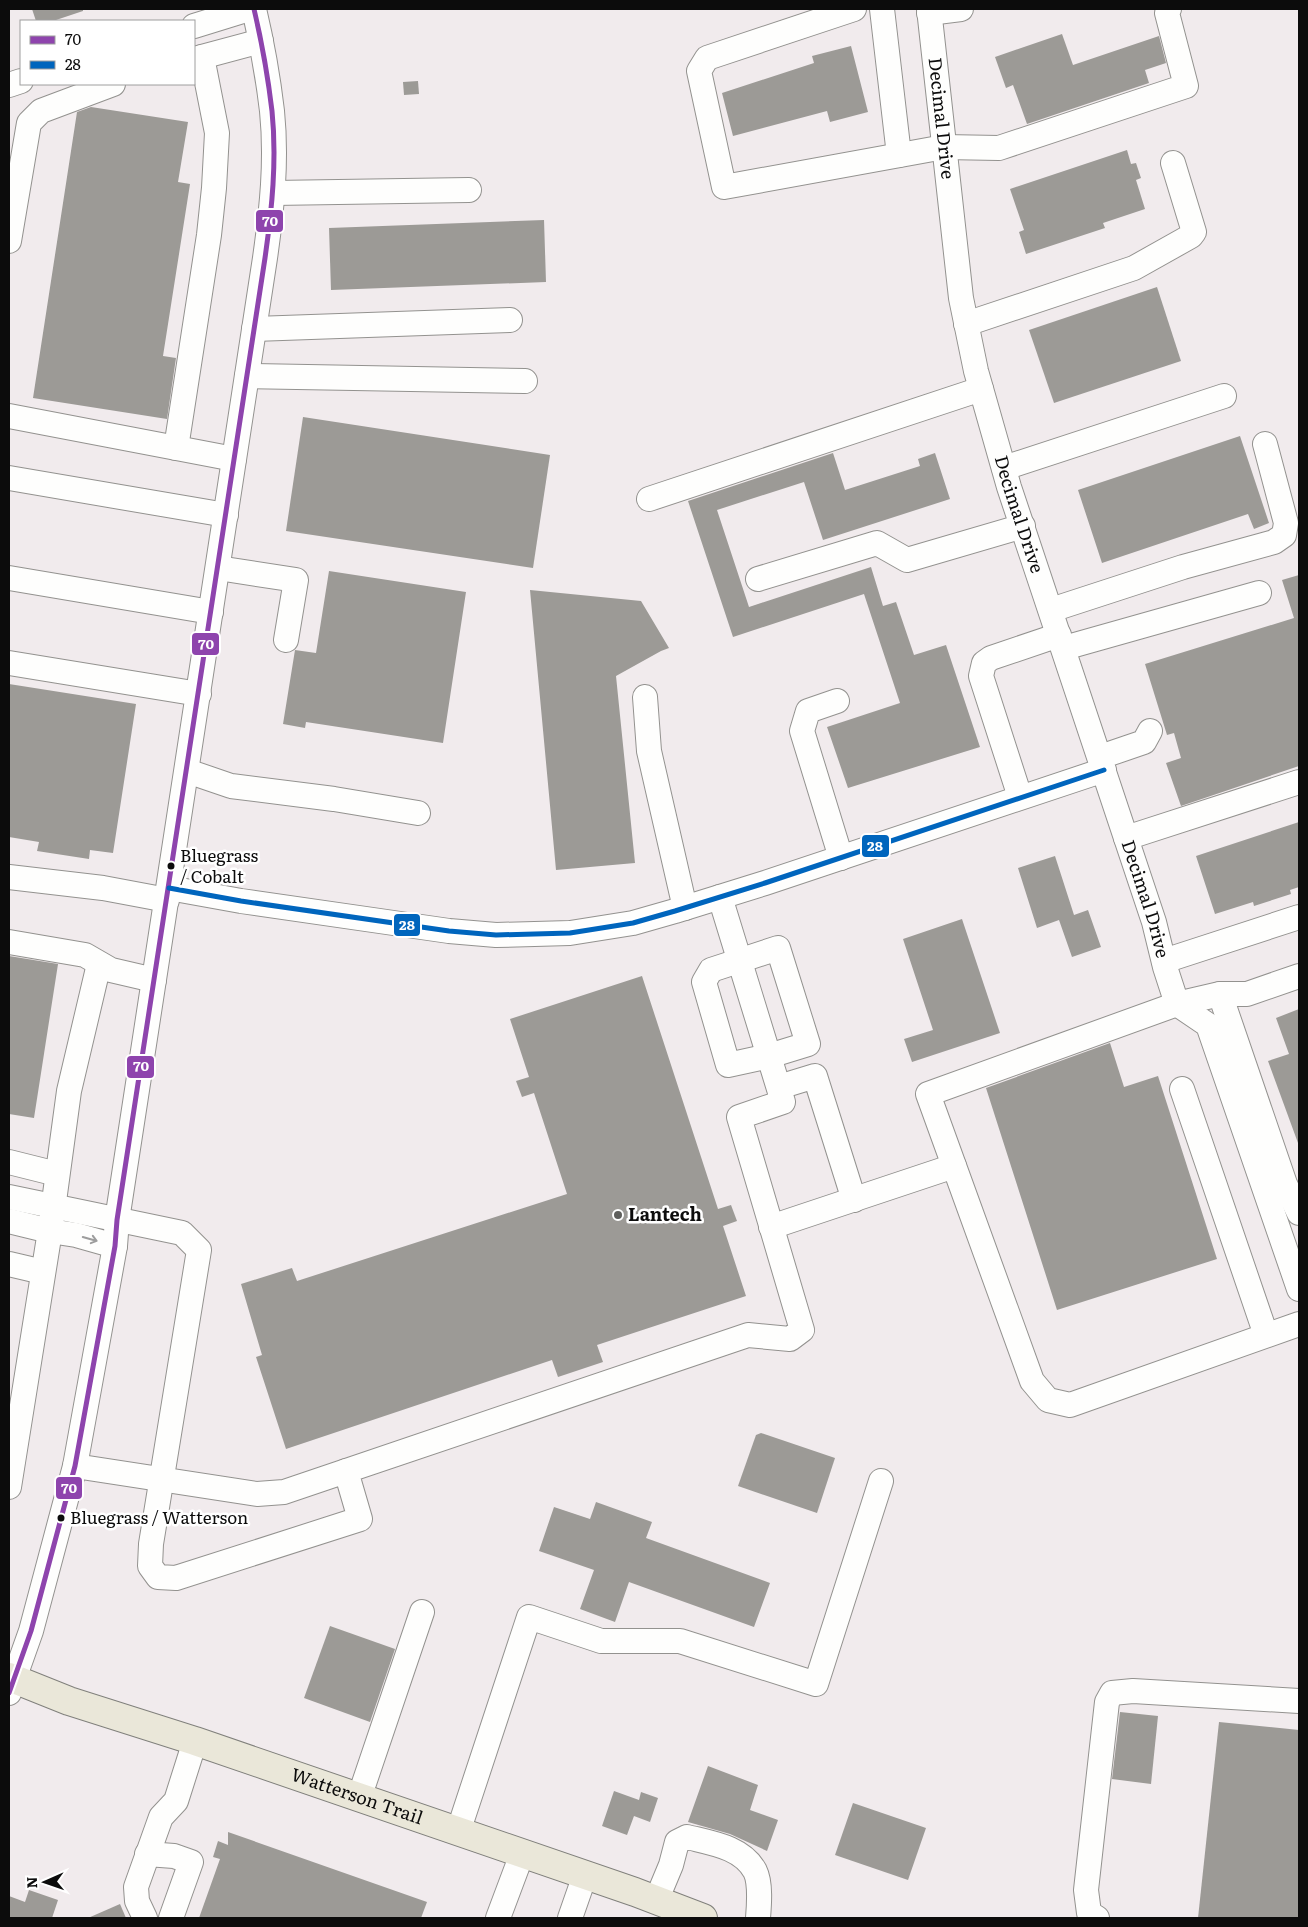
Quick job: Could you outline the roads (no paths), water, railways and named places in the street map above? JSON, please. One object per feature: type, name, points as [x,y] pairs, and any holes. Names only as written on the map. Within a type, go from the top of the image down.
[{"type":"main road","name":"Watterson Trail","points":[[10,1683],[195,1741],[585,1875],[703,1918]]},
{"type":"street","points":[[195,26],[249,9]]},
{"type":"street","points":[[10,1683],[31,1631],[62,1519],[74,1466],[115,1246],[117,1220],[267,249],[273,193],[274,148],[272,112],[254,9]]},
{"type":"street","points":[[854,9],[707,58],[699,71],[724,188],[944,147],[999,148],[1186,86],[1167,13],[1169,9]]},
{"type":"street","points":[[882,9],[899,155]]},
{"type":"street","points":[[929,11],[960,9]]},
{"type":"street","name":"Decimal Drive","points":[[929,11],[956,260],[966,324],[981,389],[1004,468],[1154,922],[1177,1004]]},
{"type":"street","points":[[176,448],[209,235],[214,188],[217,133],[198,58],[261,41]]},
{"type":"street","points":[[9,241],[29,123],[41,111],[110,85]]},
{"type":"street","points":[[966,324],[1134,268],[1191,236],[1194,232],[1173,163]]},
{"type":"street","points":[[273,193],[469,190]]},
{"type":"street","points":[[254,329],[510,320]]},
{"type":"street","points":[[247,376],[525,381]]},
{"type":"street","points":[[649,499],[981,389]]},
{"type":"street","points":[[1004,468],[1224,396]]},
{"type":"street","points":[[9,416],[234,459]]},
{"type":"street","points":[[1051,610],[1183,567],[1274,542],[1284,535],[1286,523],[1265,444]]},
{"type":"street","points":[[9,478],[226,516]]},
{"type":"street","points":[[758,578],[877,543],[907,560],[1023,526]]},
{"type":"street","points":[[218,568],[296,580],[286,640]]},
{"type":"street","points":[[9,578],[211,612]]},
{"type":"street","points":[[1020,798],[981,676],[984,663],[991,658],[1259,593]]},
{"type":"street","points":[[9,663],[199,694]]},
{"type":"street","points":[[644,697],[649,751],[685,908]]},
{"type":"street","points":[[837,701],[808,711],[802,731],[841,858]]},
{"type":"street","points":[[9,877],[241,901],[375,921],[496,935],[570,933],[633,923],[685,908],[1020,798],[1102,764],[1144,742],[1150,731]]},
{"type":"street","points":[[187,771],[231,786],[334,799],[418,813]]},
{"type":"street","points":[[1126,838],[1299,782]]},
{"type":"street","points":[[74,1466],[257,1494],[284,1492],[748,1335],[790,1339],[802,1330],[739,1117],[783,1102],[720,897]]},
{"type":"street","points":[[1164,961],[1299,917]]},
{"type":"street","points":[[9,942],[85,955],[110,970],[154,980]]},
{"type":"street","points":[[778,948],[808,1044],[769,1056],[728,1065],[704,982],[711,970],[739,960],[778,948]]},
{"type":"street","points":[[9,1487],[50,1231],[69,1091],[99,964]]},
{"type":"street","points":[[1299,976],[1246,994],[1220,994],[1177,1004],[928,1094],[1032,1381],[1048,1400],[1070,1405],[1299,1324]]},
{"type":"street","points":[[1220,994],[1285,1184],[1299,1213]]},
{"type":"street","points":[[1177,1004],[1208,1025],[1299,1289]]},
{"type":"street","points":[[779,1087],[815,1076],[854,1200]]},
{"type":"street","points":[[1182,1089],[1266,1335]]},
{"type":"street","points":[[9,1162],[57,1174]]},
{"type":"street","points":[[771,1227],[954,1166]]},
{"type":"street","points":[[9,1197],[53,1208],[182,1233],[199,1250],[151,1544],[150,1566],[158,1577],[176,1578],[360,1519],[346,1471]]},
{"type":"street","points":[[9,1221],[50,1231],[76,1234],[115,1246]]},
{"type":"street","points":[[9,1264],[42,1272]]},
{"type":"street","points":[[458,1832],[529,1617],[601,1641],[680,1640],[816,1684],[881,1480]]},
{"type":"street","points":[[359,1798],[422,1612]]},
{"type":"street","points":[[1097,1918],[1089,1913],[1086,1890],[1107,1702],[1112,1693],[1133,1691],[1299,1701]]},
{"type":"street","points":[[145,1918],[137,1901],[136,1886],[162,1817],[176,1801],[195,1741]]},
{"type":"street","points":[[656,1900],[671,1865],[677,1842],[687,1837],[722,1845],[738,1854],[755,1872],[759,1896],[758,1918]]},
{"type":"street","points":[[147,1854],[174,1856],[191,1862],[171,1918]]},
{"type":"street","points":[[498,1918],[522,1854]]},
{"type":"street","points":[[570,1918],[585,1875]]},
{"type":"place","name":"Bluegrass / Cobalt","points":[[171,866]]},
{"type":"place","name":"Lantech","points":[[618,1215]]},
{"type":"place","name":"Bluegrass / Watterson","points":[[61,1518]]}]
